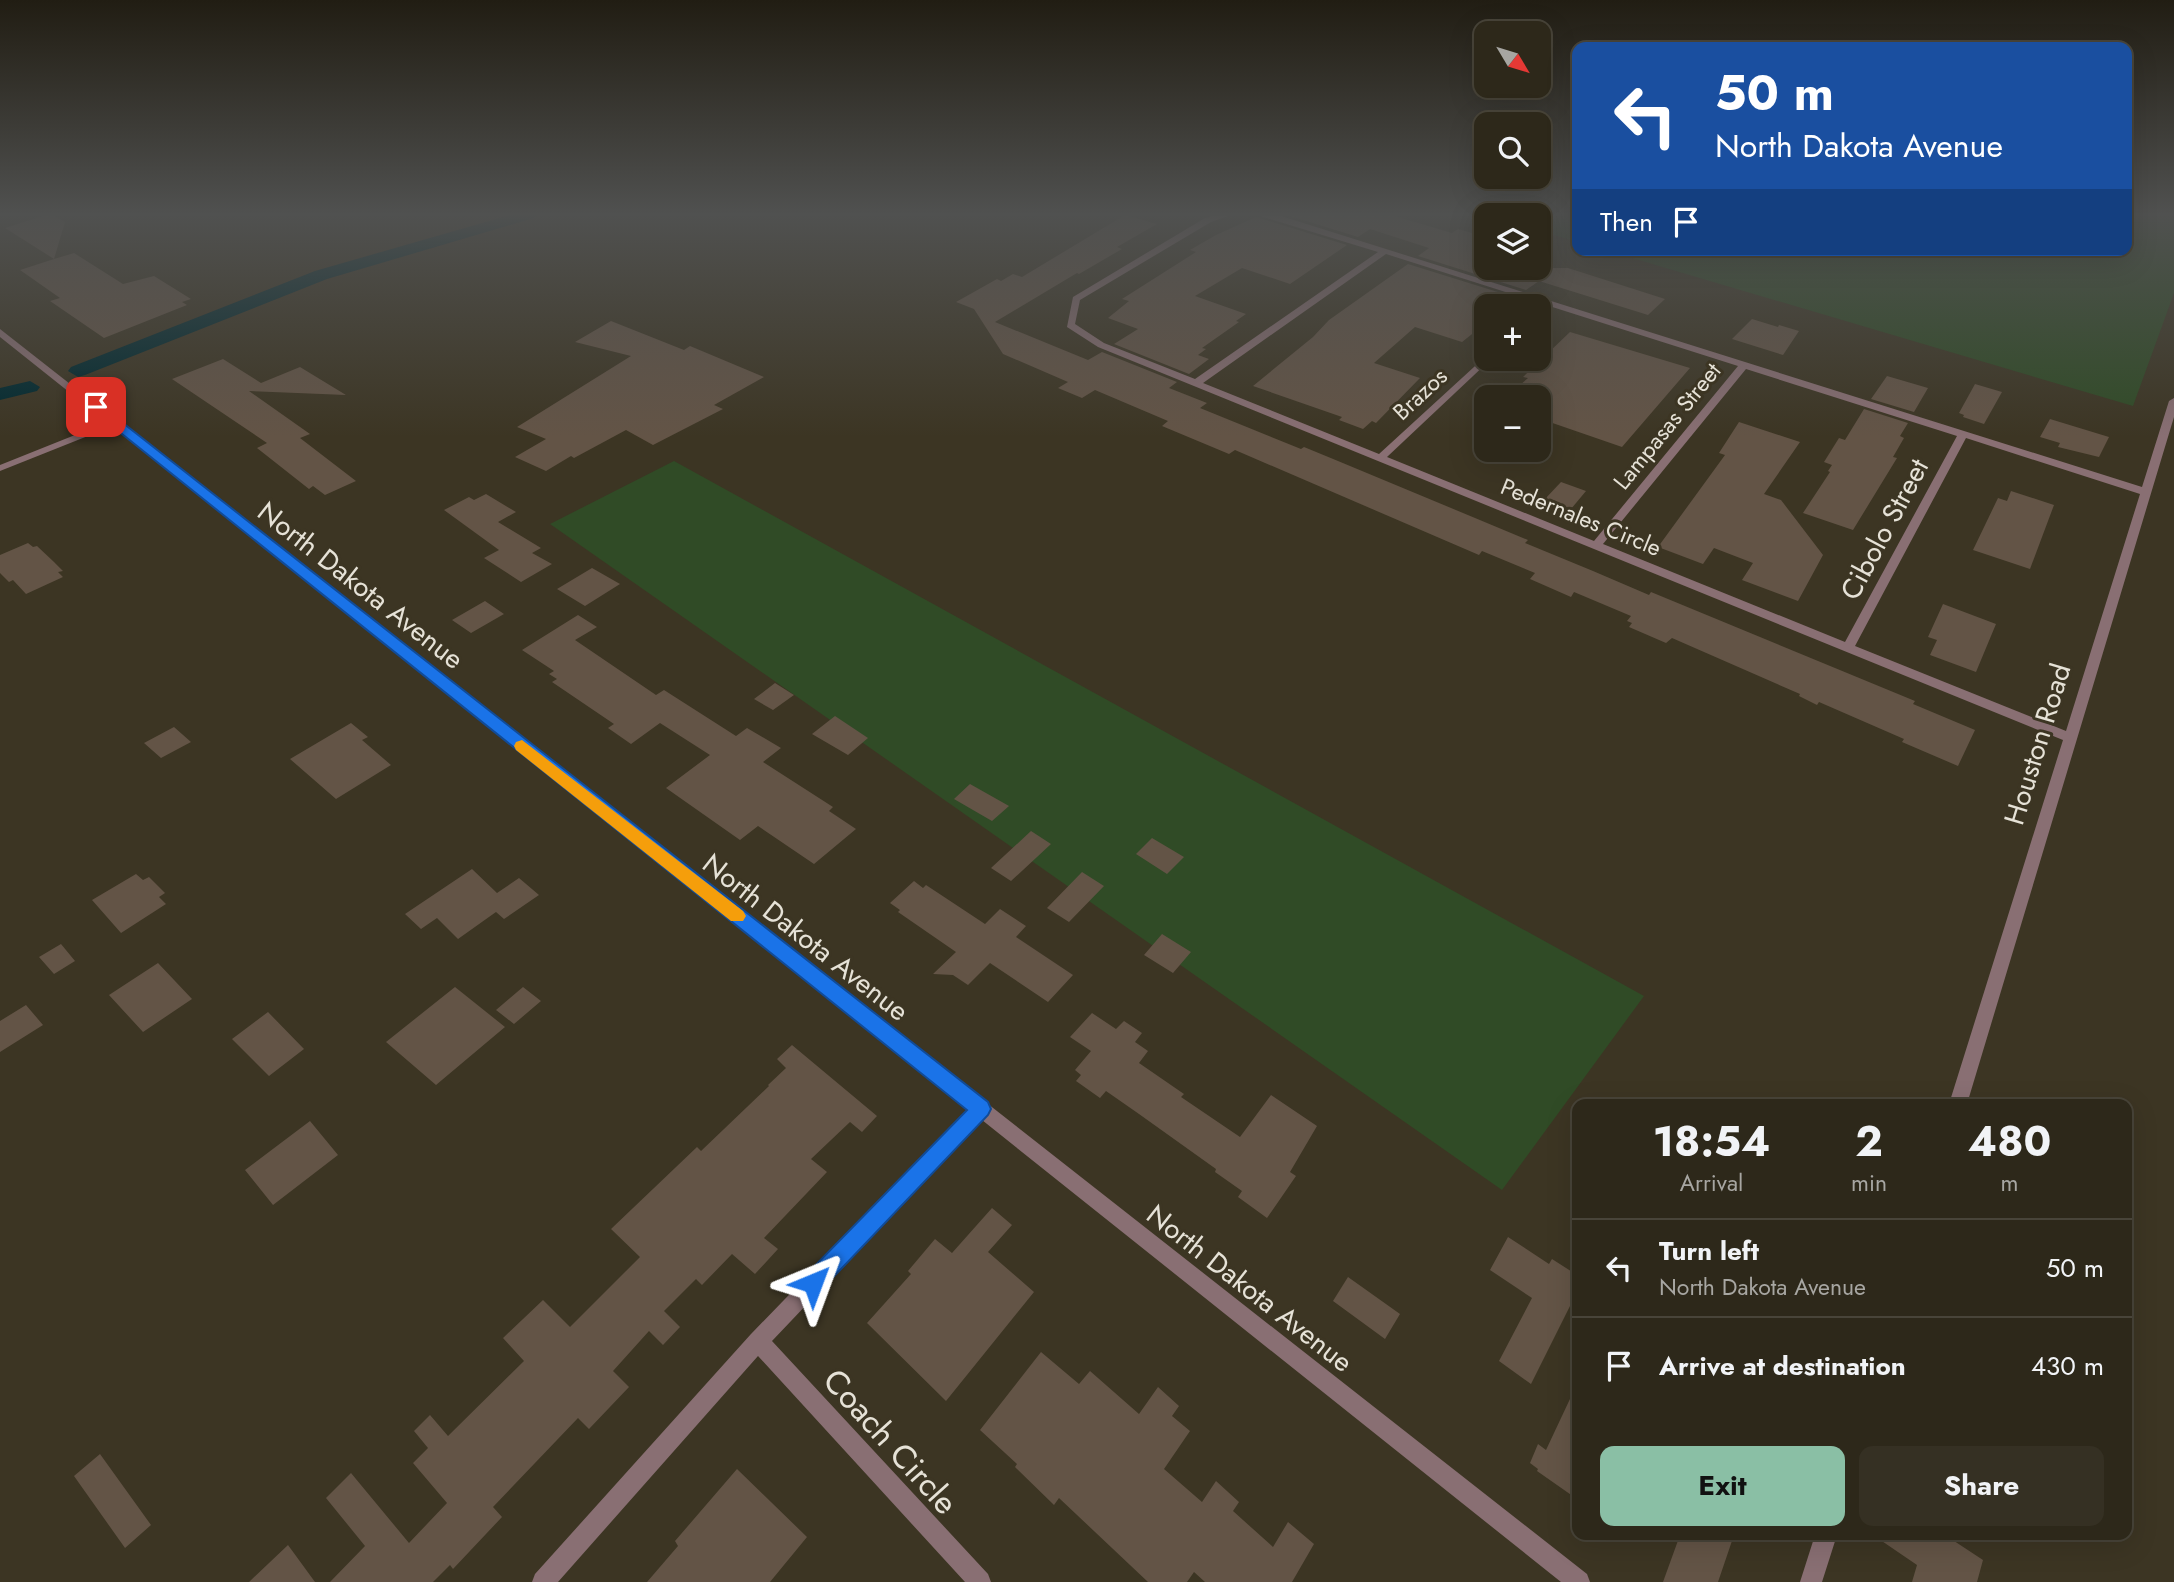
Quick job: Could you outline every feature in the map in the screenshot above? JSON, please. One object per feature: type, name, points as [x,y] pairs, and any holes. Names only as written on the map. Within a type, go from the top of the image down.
[{"type":"street","name":"Pedernales Circle","points":[[1093,289],[1076,299],[1070,325],[1101,345],[2070,738]]},
{"type":"street","points":[[1196,383],[1331,289]]},
{"type":"street","points":[[1551,309],[1744,365],[2146,492]]},
{"type":"street","name":"North Dakota Avenue","points":[[0,331],[1579,1582]]},
{"type":"street","name":"Lampasas Street","points":[[1596,546],[1744,365]]},
{"type":"street","name":"Brazos","points":[[1380,458],[1474,370]]},
{"type":"street","name":"Houston Road","points":[[1960,1099],[2174,401]]},
{"type":"street","name":"Cibolo Street","points":[[1848,648],[1963,434]]},
{"type":"street","points":[[543,1582],[758,1341],[981,1109]]},
{"type":"street","name":"Coach Circle","points":[[758,1341],[980,1582]]},
{"type":"street","points":[[1811,1582],[1824,1540]]},
{"type":"lane","points":[[0,468],[115,422]]},
{"type":"green space","points":[[1736,289],[2174,289],[2133,406]]},
{"type":"green space","points":[[674,461],[1644,996],[1502,1190],[550,524]]},
{"type":"building","points":[[47,289],[175,289],[191,299],[182,302],[187,305],[104,338],[50,301],[60,298]]},
{"type":"building","points":[[979,289],[1051,289],[995,322],[1088,360],[1102,352],[1177,382],[1169,388],[1207,403],[1200,408],[1301,449],[1304,447],[1528,540],[1525,543],[1915,701],[1913,704],[1975,730],[1958,766],[1902,742],[1904,739],[1819,702],[1817,705],[1799,696],[1800,694],[1672,638],[1666,643],[1629,627],[1632,623],[1627,621],[1631,616],[1574,592],[1571,597],[1530,579],[1535,573],[1482,551],[1479,555],[1235,450],[1229,454],[1162,426],[1168,421],[1095,390],[1082,398],[1058,388],[1068,382],[1003,354],[974,309],[956,302]]},
{"type":"building","points":[[1138,289],[1207,289],[1195,296],[1246,314],[1202,348],[1206,349],[1198,355],[1209,359],[1189,374],[1114,344],[1138,329],[1108,318],[1129,301],[1122,299]]},
{"type":"building","points":[[1373,289],[1488,289],[1504,294],[1474,294],[1474,332],[1462,342],[1415,327],[1374,363],[1420,378],[1376,423],[1372,421],[1363,429],[1339,420],[1342,417],[1253,386],[1313,337],[1329,320]]},
{"type":"building","points":[[1564,289],[1633,289],[1665,299],[1648,315]]},
{"type":"building","points":[[1752,319],[1799,331],[1783,355],[1732,339]]},
{"type":"building","points":[[611,321],[684,350],[690,346],[764,377],[714,405],[723,409],[653,445],[626,430],[546,471],[515,457],[546,439],[517,427],[631,356],[575,342]]},
{"type":"building","points":[[1570,332],[1690,368],[1622,447],[1551,422],[1551,385],[1520,385],[1528,378],[1523,377],[1529,371],[1551,371],[1551,350]]},
{"type":"building","points":[[223,359],[261,383],[300,367],[346,395],[249,391],[310,434],[300,438],[356,481],[325,495],[313,486],[309,489],[257,448],[267,443],[172,379]]},
{"type":"building","points":[[1887,376],[1928,388],[1914,412],[1871,399]]},
{"type":"building","points":[[1975,384],[2002,392],[1984,424],[1959,413]]},
{"type":"building","points":[[1864,409],[1908,423],[1900,436],[1904,438],[1893,457],[1897,458],[1853,530],[1803,513],[1830,472],[1828,471],[1832,465],[1824,462],[1839,438],[1845,440]]},
{"type":"building","points":[[2050,419],[2109,437],[2099,457],[2058,447],[2060,443],[2040,437]]},
{"type":"building","points":[[1739,422],[1800,442],[1764,494],[1781,500],[1823,555],[1798,601],[1742,580],[1753,563],[1714,548],[1703,564],[1658,547],[1725,455],[1719,453]]},
{"type":"building","points":[[1561,482],[1586,491],[1571,509],[1545,499]]},
{"type":"building","points":[[2011,491],[2054,505],[2030,569],[1973,550],[1998,498],[2007,501]]},
{"type":"building","points":[[486,494],[516,512],[498,522],[541,548],[532,553],[552,564],[521,582],[484,558],[499,550],[444,510],[469,497],[474,500]]},
{"type":"building","points":[[28,543],[33,547],[37,546],[54,562],[63,571],[58,572],[63,577],[26,594],[13,580],[9,582],[0,573],[0,555]]},
{"type":"building","points":[[592,568],[620,584],[585,606],[557,589]]},
{"type":"building","points":[[485,601],[504,614],[471,633],[452,620]]},
{"type":"building","points":[[1943,604],[1996,624],[1976,672],[1930,655],[1937,640],[1928,637]]},
{"type":"building","points":[[578,615],[597,627],[575,640],[656,695],[664,690],[736,736],[747,728],[781,748],[763,762],[833,807],[829,811],[856,829],[814,864],[758,826],[740,840],[666,788],[710,755],[660,723],[631,744],[608,728],[614,724],[552,682],[557,679],[549,674],[554,671],[522,650]]},
{"type":"building","points":[[775,683],[794,695],[773,710],[754,699]]},
{"type":"building","points":[[835,716],[868,738],[848,755],[812,734]]},
{"type":"building","points":[[351,723],[368,737],[362,740],[391,765],[336,799],[290,759]]},
{"type":"building","points":[[174,727],[191,742],[161,758],[144,743]]},
{"type":"building","points":[[970,784],[1009,806],[992,821],[954,799]]},
{"type":"building","points":[[1031,831],[1051,844],[1011,881],[991,868]]},
{"type":"building","points":[[1152,838],[1184,857],[1167,874],[1136,854]]},
{"type":"building","points":[[472,869],[497,893],[519,878],[539,895],[504,919],[496,912],[458,939],[437,918],[421,929],[405,914]]},
{"type":"building","points":[[1082,872],[1104,886],[1069,922],[1047,908]]},
{"type":"building","points":[[136,874],[143,880],[149,877],[165,893],[159,897],[166,904],[121,933],[92,900]]},
{"type":"building","points":[[914,881],[923,888],[926,885],[985,924],[1000,909],[1026,926],[1016,937],[1073,975],[1048,1002],[990,963],[968,985],[953,975],[933,974],[956,952],[898,912],[900,910],[890,903]]},
{"type":"building","points":[[1162,934],[1191,952],[1173,973],[1144,955]]},
{"type":"building","points":[[61,944],[75,961],[54,974],[39,957]]},
{"type":"building","points":[[158,963],[192,999],[143,1032],[109,995]]},
{"type":"building","points":[[455,987],[505,1027],[436,1085],[386,1042]]},
{"type":"building","points":[[523,987],[541,1001],[514,1024],[496,1010]]},
{"type":"building","points":[[26,1005],[43,1025],[0,1052],[0,1021]]},
{"type":"building","points":[[268,1012],[304,1049],[269,1076],[232,1039]]},
{"type":"building","points":[[1092,1013],[1116,1029],[1124,1021],[1142,1033],[1135,1042],[1148,1051],[1139,1063],[1184,1094],[1181,1097],[1240,1137],[1271,1095],[1317,1126],[1290,1172],[1296,1176],[1267,1218],[1238,1197],[1242,1191],[1215,1172],[1216,1169],[1106,1091],[1100,1098],[1076,1081],[1081,1075],[1075,1070],[1091,1051],[1070,1037]]},
{"type":"building","points":[[792,1045],[877,1116],[862,1132],[850,1122],[811,1159],[827,1172],[764,1238],[778,1249],[755,1274],[732,1254],[702,1285],[696,1279],[664,1311],[680,1327],[663,1345],[649,1331],[613,1371],[629,1387],[589,1429],[578,1418],[493,1507],[502,1517],[453,1569],[450,1565],[433,1582],[330,1582],[365,1546],[326,1498],[351,1473],[409,1543],[447,1503],[413,1463],[428,1448],[414,1431],[430,1415],[448,1436],[524,1361],[503,1338],[543,1300],[570,1327],[640,1257],[611,1229],[697,1147],[701,1151],[769,1086],[786,1068],[777,1059]]},
{"type":"building","points":[[310,1121],[338,1155],[273,1205],[245,1170]]},
{"type":"building","points":[[992,1208],[1012,1225],[988,1252],[1034,1292],[946,1401],[867,1323],[911,1274],[908,1271],[935,1239],[952,1253]]},
{"type":"building","points":[[1508,1237],[1549,1264],[1552,1259],[1572,1272],[1572,1302],[1531,1384],[1499,1361],[1532,1298],[1490,1270]]},
{"type":"building","points":[[1348,1277],[1400,1314],[1385,1339],[1333,1301]]},
{"type":"building","points":[[1041,1352],[1079,1384],[1090,1371],[1139,1414],[1158,1387],[1179,1406],[1172,1416],[1190,1431],[1164,1469],[1202,1502],[1216,1481],[1239,1502],[1233,1511],[1273,1547],[1288,1522],[1314,1544],[1292,1582],[1205,1582],[1194,1572],[1187,1582],[1148,1582],[1059,1498],[1054,1505],[1015,1467],[1017,1464],[980,1430]]},
{"type":"building","points":[[1572,1395],[1572,1496],[1530,1463],[1538,1444],[1546,1450]]},
{"type":"building","points":[[100,1454],[151,1525],[125,1548],[74,1476]]},
{"type":"building","points":[[737,1469],[807,1537],[770,1582],[647,1582],[678,1546],[675,1541]]},
{"type":"building","points":[[1678,1540],[1732,1540],[1718,1582],[1663,1582]]},
{"type":"building","points":[[1880,1540],[1953,1540],[1983,1560],[1977,1582],[1912,1582],[1917,1565]]},
{"type":"building","points":[[288,1545],[315,1582],[249,1582]]},
{"type":"waterway","points":[[78,371],[286,289]]},
{"type":"waterway","points":[[0,394],[30,387]]},
{"type":"slow traffic","points":[[522,746],[737,916]]},
{"type":"route","points":[[96,407],[981,1109],[813,1283]]}]
